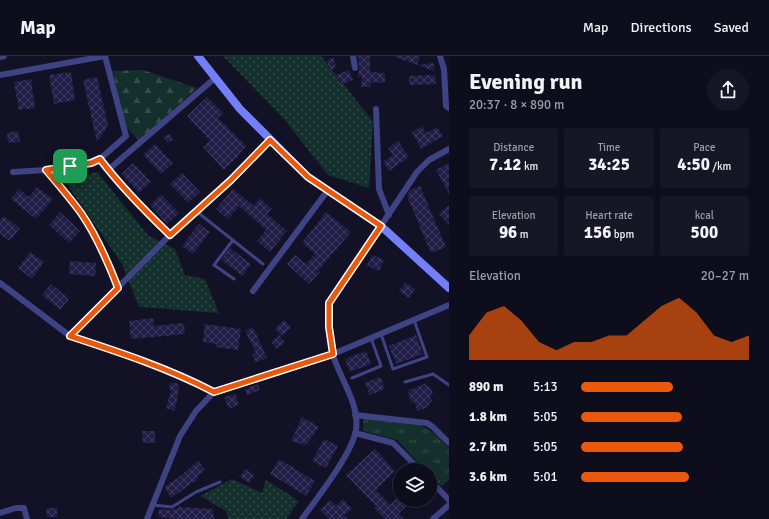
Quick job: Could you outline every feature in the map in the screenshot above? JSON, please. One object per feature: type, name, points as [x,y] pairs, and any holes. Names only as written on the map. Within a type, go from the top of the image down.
[{"type":"street","points":[[0,57],[4,56]]},
{"type":"street","points":[[0,75],[105,56],[126,136],[100,159],[91,163],[46,170],[12,172]]},
{"type":"street","points":[[198,56],[240,109],[308,177],[381,226],[449,288]]},
{"type":"street","points":[[353,56],[355,68]]},
{"type":"street","points":[[440,56],[444,69],[446,106],[449,108]]},
{"type":"street","points":[[108,170],[215,78]]},
{"type":"street","points":[[376,109],[379,189],[389,215]]},
{"type":"street","points":[[70,336],[170,235],[231,180],[270,140]]},
{"type":"street","points":[[303,519],[343,460],[355,433],[355,415],[352,402],[333,354],[329,327],[329,303],[417,172],[429,160],[449,149]]},
{"type":"street","points":[[100,159],[115,179],[170,235]]},
{"type":"street","points":[[46,170],[81,212],[104,255],[118,288]]},
{"type":"street","points":[[253,291],[328,190]]},
{"type":"street","points":[[0,283],[70,336],[133,357],[195,382],[214,392]]},
{"type":"street","points":[[147,519],[180,436],[196,410],[214,392],[333,354],[449,305]]},
{"type":"street","points":[[355,415],[427,423],[433,426],[449,442]]},
{"type":"street","points":[[355,433],[393,443],[413,463]]},
{"type":"street","points":[[437,487],[449,500]]},
{"type":"street","points":[[433,519],[449,505]]},
{"type":"street","points":[[0,513],[16,508],[24,508],[27,519]]},
{"type":"lane","points":[[196,211],[263,264]]},
{"type":"lane","points":[[233,240],[214,265],[234,279]]},
{"type":"lane","points":[[381,334],[393,369],[427,357],[414,320]]},
{"type":"lane","points":[[352,378],[381,366],[371,338]]},
{"type":"lane","points":[[405,382],[433,374],[449,385]]},
{"type":"lane","points":[[153,505],[172,507],[196,492],[220,482]]},
{"type":"green space","points":[[223,56],[321,56],[373,121],[369,188],[328,175],[284,119]]},
{"type":"green space","points":[[143,70],[197,88],[139,141],[125,125],[113,71]]},
{"type":"green space","points":[[97,172],[148,235],[175,249],[185,275],[205,279],[219,313],[139,307],[122,264],[65,181]]},
{"type":"green space","points":[[363,418],[389,420],[425,427],[434,433],[449,448],[449,480],[442,486],[439,484],[437,482],[437,463],[418,463],[397,440],[363,431]]},
{"type":"green space","points":[[232,479],[262,493],[266,480],[299,501],[286,519],[228,519],[226,511],[200,496]]},
{"type":"building","points":[[358,56],[370,56],[370,72],[385,73],[385,83],[371,82],[370,87],[361,87],[362,76],[358,78]]},
{"type":"building","points":[[420,56],[417,65],[395,57]]},
{"type":"building","points":[[334,58],[336,68],[329,70],[327,60]]},
{"type":"building","points":[[434,63],[434,71],[418,65]]},
{"type":"building","points":[[349,70],[353,80],[340,85],[336,75]]},
{"type":"building","points":[[71,72],[75,100],[54,104],[49,75]]},
{"type":"building","points":[[435,75],[436,84],[409,85],[409,76]]},
{"type":"building","points":[[97,77],[108,126],[97,142],[83,80]]},
{"type":"building","points":[[31,79],[35,108],[19,110],[14,82]]},
{"type":"building","points":[[207,97],[223,113],[218,118],[246,146],[238,155],[239,156],[224,170],[203,147],[210,141],[187,116]]},
{"type":"building","points":[[422,126],[426,133],[437,127],[443,136],[421,149],[412,132]]},
{"type":"building","points":[[18,131],[20,142],[8,143],[7,133]]},
{"type":"building","points":[[170,134],[173,140],[167,143],[164,137]]},
{"type":"building","points":[[398,141],[409,157],[389,171],[383,162],[393,155],[388,148]]},
{"type":"building","points":[[155,144],[173,163],[161,174],[143,155]]},
{"type":"building","points":[[133,163],[151,182],[139,193],[121,174]]},
{"type":"building","points":[[449,163],[449,194],[436,170]]},
{"type":"building","points":[[182,173],[200,192],[188,203],[170,184]]},
{"type":"building","points":[[420,186],[446,247],[431,253],[407,196],[410,190]]},
{"type":"building","points":[[37,187],[53,199],[36,219],[11,199],[19,189],[29,197]]},
{"type":"building","points":[[233,189],[254,206],[260,198],[272,209],[267,214],[287,231],[270,252],[257,241],[266,230],[239,206],[228,219],[216,209]]},
{"type":"building","points":[[161,194],[179,213],[167,224],[150,205]]},
{"type":"building","points":[[449,205],[449,225],[439,214]]},
{"type":"building","points":[[60,212],[80,231],[69,243],[49,225]]},
{"type":"building","points":[[326,212],[351,232],[309,284],[287,264],[295,255],[306,264],[315,254],[302,243]]},
{"type":"building","points":[[3,216],[20,228],[10,241],[0,234],[0,220]]},
{"type":"building","points":[[199,224],[210,232],[193,254],[182,246]]},
{"type":"building","points":[[230,248],[251,264],[242,276],[221,260]]},
{"type":"building","points":[[30,252],[44,262],[32,279],[18,268]]},
{"type":"building","points":[[372,255],[384,260],[379,271],[367,265]]},
{"type":"building","points":[[70,261],[96,263],[95,276],[69,274]]},
{"type":"building","points":[[406,282],[415,289],[409,298],[399,291]]},
{"type":"building","points":[[51,284],[69,299],[60,310],[42,295]]},
{"type":"building","points":[[153,318],[154,326],[184,323],[185,334],[131,339],[129,321]]},
{"type":"building","points":[[284,320],[291,327],[282,336],[275,329]]},
{"type":"building","points":[[205,324],[241,329],[238,350],[216,347],[217,344],[203,342]]},
{"type":"building","points":[[253,327],[267,358],[256,362],[252,354],[256,353],[245,331]]},
{"type":"building","points":[[279,335],[285,342],[277,349],[271,342]]},
{"type":"building","points":[[416,335],[423,354],[396,364],[389,346]]},
{"type":"building","points":[[366,351],[371,364],[350,372],[345,359]]},
{"type":"building","points":[[380,377],[385,389],[370,395],[365,383]]},
{"type":"building","points":[[170,382],[179,384],[174,411],[166,408],[171,390],[169,389]]},
{"type":"building","points":[[427,383],[433,394],[430,396],[432,402],[429,403],[430,405],[427,405],[428,407],[418,411],[414,402],[411,403],[408,393],[410,392],[409,390]]},
{"type":"building","points":[[258,384],[260,390],[247,395],[245,389]]},
{"type":"building","points":[[235,394],[239,404],[229,409],[224,397]]},
{"type":"building","points":[[302,417],[319,427],[306,445],[291,441]]},
{"type":"building","points":[[142,431],[155,431],[155,443],[143,443]]},
{"type":"building","points":[[324,439],[338,446],[326,468],[312,461]]},
{"type":"building","points":[[375,449],[393,469],[393,473],[376,490],[390,505],[393,502],[393,507],[405,507],[399,513],[404,519],[385,519],[374,508],[376,506],[346,475]]},
{"type":"building","points":[[279,459],[315,481],[306,496],[270,474]]},
{"type":"building","points":[[198,461],[205,470],[197,477],[198,479],[171,498],[164,487],[178,478]]},
{"type":"building","points":[[245,469],[254,475],[249,483],[240,477]]},
{"type":"building","points":[[343,499],[352,509],[344,515],[348,519],[329,519],[320,510],[330,500],[336,506]]},
{"type":"building","points":[[178,507],[213,509],[214,519],[178,519],[158,517],[159,509],[172,510]]},
{"type":"building","points":[[46,508],[57,508],[57,517],[47,517]]},
{"type":"route","points":[[270,140],[308,177],[381,226],[329,303],[329,327],[333,354],[214,392],[195,382],[133,357],[70,336],[118,288],[97,239],[81,212],[46,170],[70,166],[91,163],[100,159],[115,179],[170,235],[231,180],[270,140]]}]
